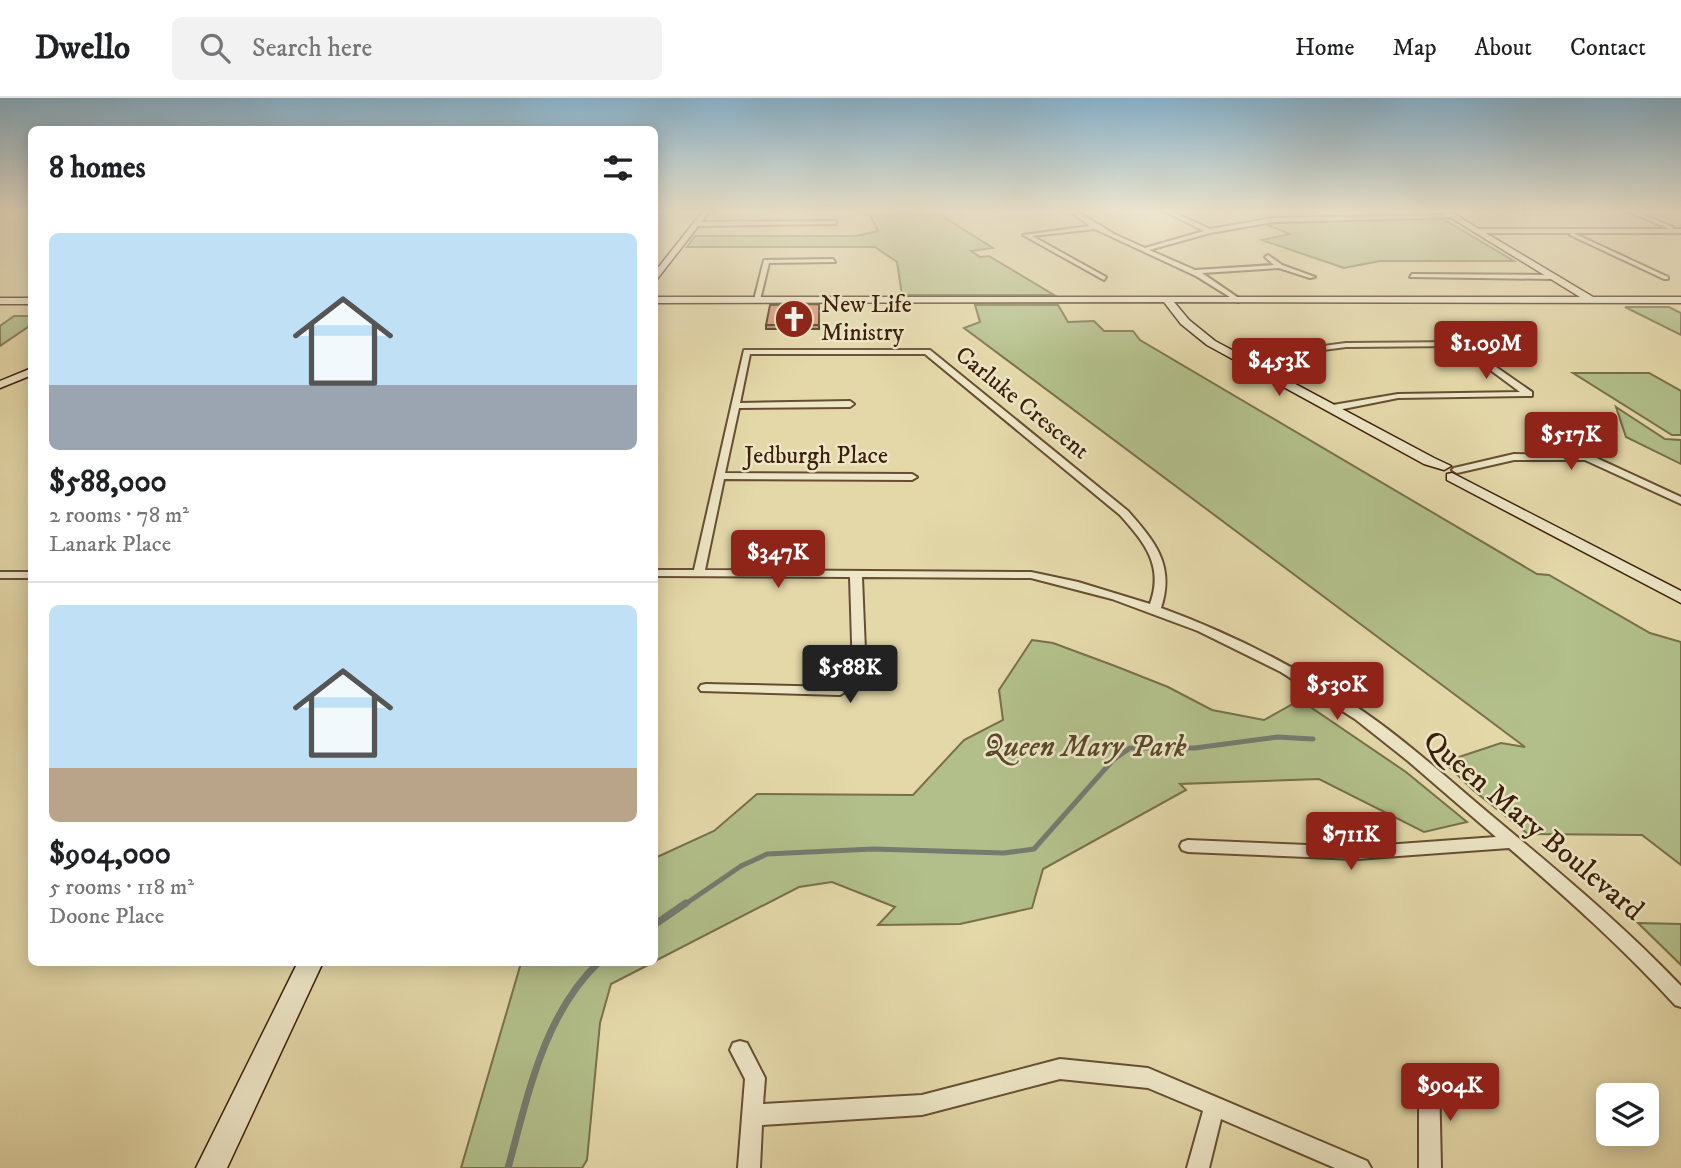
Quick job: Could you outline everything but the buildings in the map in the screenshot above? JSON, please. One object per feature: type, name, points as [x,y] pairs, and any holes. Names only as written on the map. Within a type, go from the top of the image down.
[{"type":"main road","points":[[1526,261],[1594,301]]},
{"type":"main road","points":[[658,300],[1681,300]]},
{"type":"main road","points":[[1167,300],[1211,343],[1681,598]]},
{"type":"main road","points":[[0,301],[28,301]]},
{"type":"main road","points":[[0,385],[28,373]]},
{"type":"main road","points":[[211,1168],[309,966]]},
{"type":"street","points":[[757,300],[765,261],[833,261]]},
{"type":"street","points":[[1073,261],[1104,278]]},
{"type":"street","points":[[1171,261],[1196,272],[1238,300]]},
{"type":"street","points":[[1273,261],[1312,278]]},
{"type":"street","points":[[1630,261],[1667,278]]},
{"type":"street","points":[[1196,272],[1280,266]]},
{"type":"street","points":[[1412,276],[1552,277]]},
{"type":"street","points":[[1240,359],[1327,346],[1460,344],[1529,394],[1398,396],[1333,408]]},
{"type":"street","name":"Carluke Crescent","points":[[699,573],[747,352],[927,352],[1124,513],[1148,539],[1159,561],[1162,592],[1154,611]]},
{"type":"street","points":[[736,406],[850,404]]},
{"type":"street","points":[[1450,472],[1514,457],[1587,457],[1681,501]]},
{"type":"street","name":"Jedburgh Place","points":[[719,476],[912,478]]},
{"type":"street","name":"Queen Mary Boulevard","points":[[658,573],[1031,575],[1083,586],[1222,639],[1311,685],[1360,717],[1513,842],[1637,951],[1681,999]]},
{"type":"street","points":[[856,574],[860,677]]},
{"type":"street","points":[[0,575],[28,575]]},
{"type":"street","points":[[860,677],[881,684]]},
{"type":"street","points":[[706,688],[840,691],[860,677]]},
{"type":"street","points":[[1188,846],[1357,853],[1513,842]]},
{"type":"street","points":[[740,1050],[755,1078],[749,1168]]},
{"type":"street","points":[[753,1115],[922,1105],[1060,1069],[1148,1078],[1360,1168]]},
{"type":"street","points":[[1429,1077],[1430,1168]]},
{"type":"street","points":[[1198,1168],[1215,1105]]},
{"type":"green space","points":[[997,261],[1054,295],[902,295],[897,262]]},
{"type":"green space","points":[[1323,261],[1514,261],[1380,261],[1344,268]]},
{"type":"green space","points":[[975,305],[1058,305],[1068,322],[1094,321],[1104,331],[1133,331],[1140,340],[1537,574],[1549,575],[1650,633],[1681,642],[1681,865],[1642,835],[1528,834],[1473,790],[1444,762],[1501,743],[1525,747],[964,328],[980,322]]},
{"type":"green space","points":[[1625,307],[1669,307],[1681,313],[1681,335]]},
{"type":"green space","points":[[14,316],[28,316],[28,327],[0,346],[0,326]]},
{"type":"green space","points":[[1573,373],[1649,373],[1681,391],[1681,435],[1672,435]]},
{"type":"green space","points":[[1616,407],[1665,439],[1681,440],[1681,464],[1626,437]]},
{"type":"green space","name":"Queen Mary Park","points":[[1032,640],[1053,643],[1115,666],[1168,687],[1212,710],[1264,720],[1300,700],[1406,772],[1467,822],[1424,832],[1319,779],[1180,784],[1186,790],[1043,869],[1032,908],[960,924],[878,925],[895,907],[832,882],[799,887],[658,959],[658,857],[714,831],[757,794],[913,795],[964,740],[1003,720],[999,690]]},
{"type":"green space","points":[[1638,923],[1681,924],[1681,965]]},
{"type":"green space","points":[[520,966],[646,966],[611,984],[600,1023],[587,1160],[582,1168],[461,1168]]},
{"type":"waterway","points":[[684,905],[741,866],[767,854],[873,849],[1004,853],[1034,849],[1113,760],[1130,748],[1195,748],[1277,737],[1313,739]]},
{"type":"waterway","points":[[658,922],[686,903]]},
{"type":"waterway","points":[[508,1168],[531,1085],[551,1031],[564,1006],[595,966]]},
{"type":"place","name":"New Life Ministry","points":[[794,319]]}]
